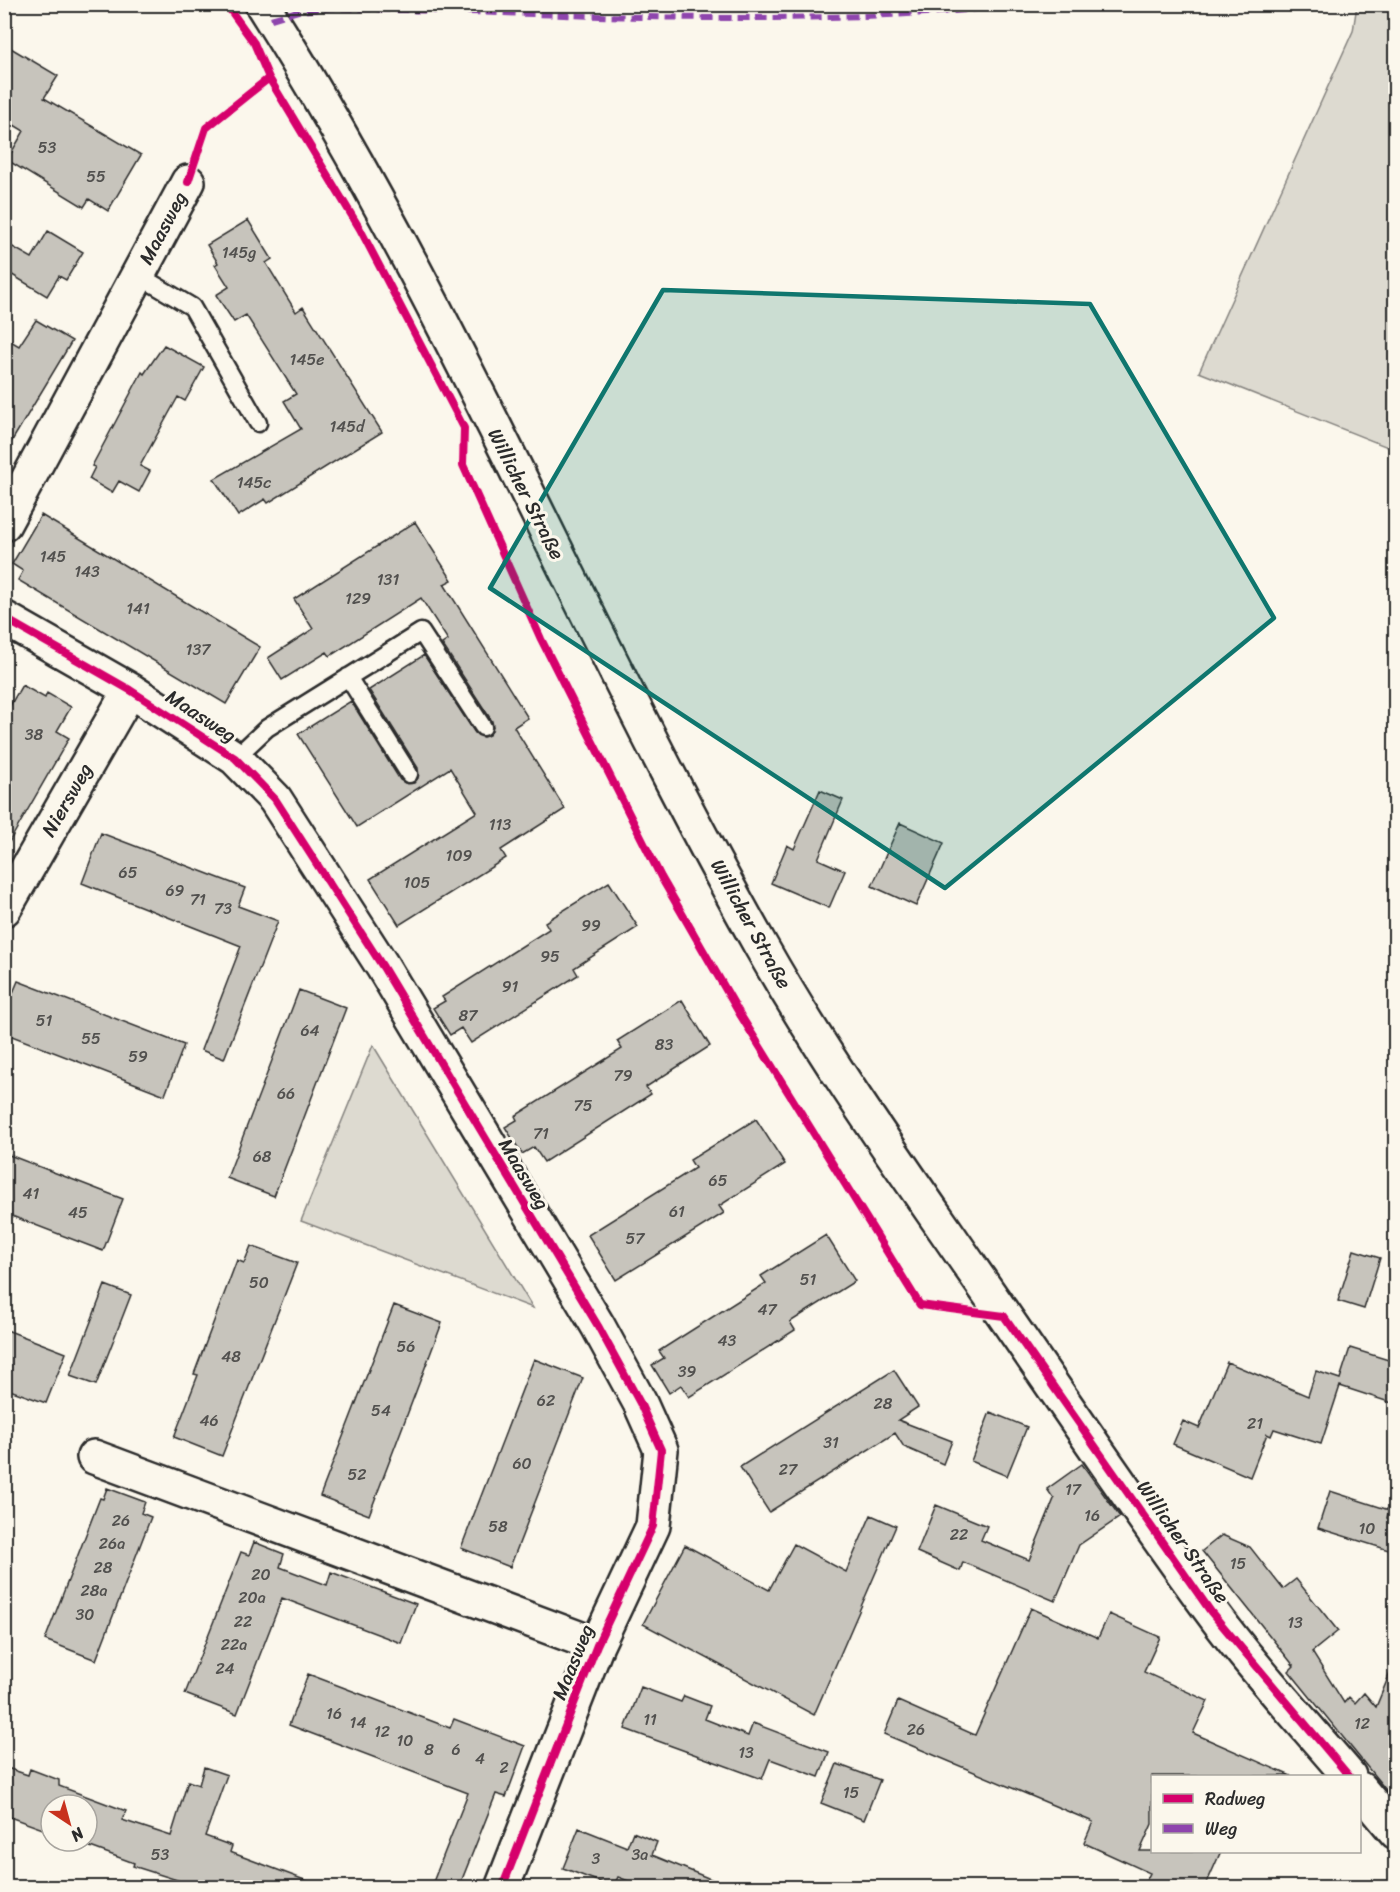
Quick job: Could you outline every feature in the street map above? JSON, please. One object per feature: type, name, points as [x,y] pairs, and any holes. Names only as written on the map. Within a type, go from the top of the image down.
[{"type":"street","name":"Willicher Straße","points":[[262,4],[360,171],[434,308],[693,818],[762,948],[798,1008],[876,1133],[1211,1612],[1348,1775]]},
{"type":"street","name":"Maasweg","points":[[4,524],[188,182]]},
{"type":"street","name":"Maasweg","points":[[4,618],[130,690],[235,758],[275,799],[383,968],[616,1357],[661,1450],[653,1526],[597,1645],[502,1887]]},
{"type":"street","name":"Niersweg","points":[[4,909],[130,690]]},
{"type":"street","name":"Maasweg","points":[[94,1457],[597,1645]]},
{"type":"street","points":[[1361,1791],[1395,1832]]},
{"type":"lane","name":"Maasweg","points":[[138,275],[192,307],[258,423]]},
{"type":"lane","points":[[235,758],[267,728],[421,632],[483,727]]},
{"type":"lane","points":[[348,677],[409,774]]},
{"type":"highlighted area","points":[[663,290],[1090,304],[1274,618],[945,888],[490,588]]},
{"type":"shaded area","points":[[1357,5],[1395,5],[1395,450],[1199,372],[1353,31]]},
{"type":"shaded area","points":[[373,1045],[533,1308],[301,1221]]},
{"type":"building","points":[[4,44],[58,76],[44,98],[141,155],[108,211],[89,199],[84,207],[7,160],[24,131],[4,119]]},
{"type":"building","points":[[248,220],[272,259],[266,263],[296,312],[303,307],[382,432],[268,503],[265,499],[238,516],[214,479],[301,429],[284,401],[296,394],[246,315],[234,322],[216,295],[229,287],[215,265],[218,263],[207,245]]},
{"type":"building","points":[[48,231],[83,252],[66,280],[59,276],[47,296],[4,270],[4,242],[32,258]]},
{"type":"building","points":[[36,320],[72,341],[4,454],[4,337],[19,346]]},
{"type":"building","points":[[164,345],[204,367],[185,401],[178,397],[140,466],[150,471],[139,492],[119,481],[112,493],[89,479],[95,467],[92,466],[142,372],[144,374]]},
{"type":"building","points":[[41,515],[260,647],[226,704],[18,580],[23,571],[12,564]]},
{"type":"building","points":[[415,522],[452,580],[444,584],[528,718],[514,727],[565,809],[501,850],[506,858],[399,925],[370,879],[477,812],[450,768],[357,827],[298,734],[351,701],[400,780],[405,783],[414,783],[418,778],[418,768],[369,690],[424,655],[475,733],[483,737],[489,735],[493,727],[492,721],[442,644],[448,640],[421,598],[330,656],[327,652],[282,680],[268,658],[313,629],[294,599]]},
{"type":"building","points":[[22,685],[45,698],[47,693],[71,707],[57,731],[69,738],[4,851],[4,716]]},
{"type":"building","points":[[820,790],[843,800],[818,859],[845,871],[829,908],[771,883],[787,845],[794,849]]},
{"type":"building","points":[[900,823],[944,843],[916,906],[872,886]]},
{"type":"building","points":[[101,833],[245,888],[238,906],[278,921],[224,1059],[201,1050],[241,946],[82,883]]},
{"type":"building","points":[[609,882],[638,927],[574,968],[578,975],[471,1043],[461,1028],[450,1035],[433,1008],[445,1001],[442,997],[549,929],[545,922]]},
{"type":"building","points":[[18,981],[184,1045],[165,1095],[4,1033],[4,1014]]},
{"type":"building","points":[[299,990],[346,1008],[274,1196],[227,1178]]},
{"type":"building","points":[[682,1000],[710,1046],[646,1087],[651,1094],[544,1162],[534,1147],[522,1154],[505,1127],[517,1120],[515,1116],[622,1049],[617,1041]]},
{"type":"building","points":[[756,1119],[785,1164],[719,1206],[724,1213],[616,1280],[588,1235],[695,1168],[690,1160]]},
{"type":"building","points":[[4,1153],[123,1199],[103,1251],[4,1213]]},
{"type":"building","points":[[826,1235],[855,1281],[790,1322],[795,1330],[689,1397],[681,1385],[669,1393],[652,1365],[664,1358],[659,1351],[766,1283],[761,1276]]},
{"type":"building","points":[[251,1246],[297,1263],[222,1456],[174,1437],[198,1375],[194,1374],[237,1260],[244,1263]]},
{"type":"building","points":[[1354,1250],[1380,1258],[1364,1309],[1338,1301]]},
{"type":"building","points":[[105,1285],[131,1295],[96,1385],[70,1376]]},
{"type":"building","points":[[394,1305],[442,1323],[369,1515],[320,1496]]},
{"type":"building","points":[[4,1329],[66,1353],[46,1403],[4,1388]]},
{"type":"building","points":[[1350,1348],[1395,1362],[1395,1404],[1340,1386],[1321,1444],[1274,1429],[1271,1436],[1267,1434],[1250,1477],[1173,1444],[1183,1421],[1199,1428],[1227,1362],[1308,1396],[1316,1371],[1340,1379]]},
{"type":"building","points":[[534,1359],[583,1378],[510,1567],[461,1548]]},
{"type":"building","points":[[894,1370],[918,1407],[898,1420],[952,1441],[943,1464],[904,1447],[895,1433],[769,1512],[740,1467]]},
{"type":"building","points":[[990,1412],[1027,1427],[1007,1476],[971,1461]]},
{"type":"building","points":[[1082,1464],[1120,1517],[1079,1545],[1055,1601],[963,1562],[960,1571],[917,1552],[936,1505],[987,1526],[981,1540],[1029,1560],[1054,1499],[1047,1489]]},
{"type":"building","points":[[107,1488],[145,1502],[141,1513],[151,1517],[96,1660],[45,1640],[100,1498],[103,1499]]},
{"type":"building","points":[[1330,1491],[1389,1510],[1387,1518],[1395,1521],[1395,1552],[1318,1528]]},
{"type":"building","points":[[871,1515],[896,1526],[814,1715],[643,1624],[685,1545],[769,1590],[794,1544],[846,1572]]},
{"type":"building","points":[[1222,1535],[1250,1547],[1283,1589],[1296,1579],[1338,1631],[1312,1652],[1344,1703],[1349,1697],[1355,1703],[1364,1693],[1376,1707],[1395,1661],[1395,1801],[1289,1671],[1294,1666],[1202,1551]]},
{"type":"building","points":[[254,1542],[284,1554],[280,1567],[327,1585],[331,1572],[416,1604],[401,1643],[282,1598],[237,1714],[185,1694],[241,1552],[249,1555]]},
{"type":"building","points":[[1031,1608],[1098,1638],[1109,1614],[1160,1637],[1144,1672],[1208,1701],[1193,1733],[1289,1775],[1151,1775],[1151,1826],[1140,1851],[1220,1853],[1205,1887],[1143,1887],[1150,1873],[1084,1843],[1093,1822],[884,1734],[898,1701],[975,1735]]},
{"type":"building","points":[[308,1674],[450,1728],[454,1719],[525,1746],[506,1797],[496,1794],[459,1887],[447,1887],[433,1882],[468,1793],[289,1725]]},
{"type":"building","points":[[641,1687],[681,1702],[684,1696],[710,1706],[705,1719],[748,1736],[753,1723],[829,1752],[819,1777],[770,1759],[762,1779],[625,1729]]},
{"type":"building","points":[[837,1764],[880,1780],[864,1820],[821,1803]]},
{"type":"building","points":[[4,1767],[28,1775],[30,1769],[59,1780],[59,1786],[78,1793],[39,1793],[39,1828],[4,1815]]},
{"type":"building","points":[[204,1767],[227,1775],[205,1836],[232,1846],[230,1852],[318,1885],[318,1887],[199,1887],[133,1866],[134,1863],[99,1850],[99,1801],[126,1811],[122,1820],[171,1836],[188,1781],[199,1785]]},
{"type":"building","points":[[579,1828],[627,1847],[633,1832],[657,1842],[652,1855],[730,1887],[644,1887],[618,1877],[613,1887],[563,1868]]},
{"type":"marked path","points":[[271,19],[298,11],[331,8],[592,16],[767,18],[942,12],[1028,4]]},
{"type":"cycle path","points":[[226,4],[254,43],[269,78],[360,229],[464,428],[463,465],[541,639],[661,877],[741,1016],[920,1305],[1004,1316],[1211,1612],[1348,1775]]},
{"type":"cycle path","points":[[188,182],[206,128],[269,78]]},
{"type":"cycle path","points":[[4,618],[130,690],[235,758],[275,799],[383,967],[598,1326],[640,1403],[661,1450],[653,1526],[597,1645],[502,1888]]}]
